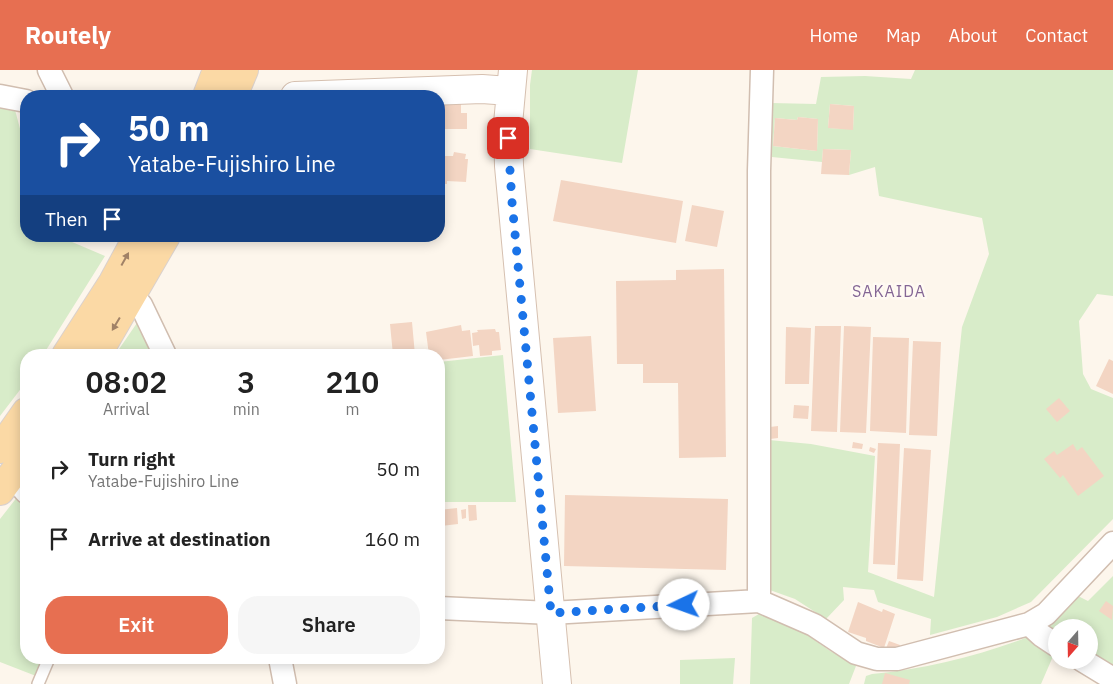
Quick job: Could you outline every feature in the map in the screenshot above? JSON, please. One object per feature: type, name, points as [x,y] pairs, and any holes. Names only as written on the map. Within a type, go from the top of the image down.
[{"type":"main road","points":[[209,90],[217,70]]},
{"type":"main road","points":[[236,90],[244,70]]},
{"type":"main road","points":[[445,90],[482,89],[511,80],[509,166],[557,684]]},
{"type":"main road","points":[[70,349],[113,282],[135,242]]},
{"type":"main road","points":[[101,349],[163,242]]},
{"type":"main road","points":[[0,449],[20,421]]},
{"type":"street","points":[[49,70],[59,90]]},
{"type":"street","points":[[759,601],[759,181],[762,70]]},
{"type":"street","points":[[0,96],[20,100]]},
{"type":"street","points":[[133,296],[141,305],[162,349]]},
{"type":"street","points":[[445,608],[551,613],[765,601],[814,625],[856,653],[877,659],[897,659],[1029,624],[1046,614],[1113,543]]},
{"type":"street","points":[[1029,624],[1048,639]]},
{"type":"street","points":[[281,664],[285,684]]},
{"type":"street","points":[[1098,669],[1113,678]]},
{"type":"lane","points":[[38,684],[46,664]]},
{"type":"green space","points":[[532,70],[638,70],[622,163],[530,149],[530,85]]},
{"type":"green space","points":[[915,70],[1113,70],[1113,296],[1097,294],[1079,321],[1083,374],[1091,389],[1113,398],[1113,519],[1031,602],[997,617],[930,635],[931,619],[878,602],[874,590],[843,587],[844,600],[826,619],[795,599],[767,589],[769,440],[811,444],[875,456],[868,572],[934,597],[962,327],[989,254],[982,218],[879,196],[875,167],[849,175],[851,150],[823,149],[822,162],[772,157],[771,103],[816,104],[821,77],[865,76],[911,79]],"holes":[[[830,104],[854,106],[853,129],[828,128]],[[798,117],[818,119],[817,151],[773,146],[775,118],[797,120]]]},
{"type":"green space","points":[[0,105],[15,110],[20,129],[20,242],[72,242],[105,256],[47,349],[20,349],[20,390],[0,416]]},
{"type":"green space","points":[[139,320],[156,349],[119,349]]},
{"type":"green space","points":[[503,355],[516,502],[445,502],[445,361]]},
{"type":"green space","points":[[18,496],[20,498],[20,664],[41,664],[36,676],[0,662],[0,519]]},
{"type":"green space","points":[[1113,576],[1113,672],[1098,663],[1098,619],[1055,619],[1078,596],[1088,601]]},
{"type":"green space","points":[[759,614],[777,617],[785,621],[856,666],[849,684],[750,684],[752,618]]},
{"type":"green space","points":[[1028,637],[1048,650],[1048,668],[1041,684],[864,684],[866,676],[872,674],[912,669],[990,650]]},
{"type":"green space","points":[[735,658],[733,684],[680,684],[680,660]]},
{"type":"building","points":[[445,104],[461,104],[461,113],[467,113],[467,129],[445,129]]},
{"type":"building","points":[[830,104],[854,106],[853,130],[828,128]]},
{"type":"building","points":[[798,117],[818,119],[817,151],[773,146],[775,118],[797,120]]},
{"type":"building","points":[[823,149],[851,150],[849,175],[821,174]]},
{"type":"building","points":[[454,152],[466,154],[465,159],[468,159],[466,182],[447,181],[447,184],[445,184],[445,156],[453,156]]},
{"type":"building","points":[[561,180],[683,201],[676,243],[553,221]]},
{"type":"building","points":[[692,205],[724,211],[717,247],[685,241]]},
{"type":"building","points":[[724,269],[726,457],[679,458],[678,383],[643,383],[643,364],[617,364],[616,281],[676,280],[676,270]]},
{"type":"building","points":[[412,322],[414,349],[392,349],[390,324]]},
{"type":"building","points":[[461,325],[462,331],[470,330],[473,356],[445,359],[445,349],[428,349],[426,332]]},
{"type":"building","points":[[815,326],[841,326],[837,432],[811,431]]},
{"type":"building","points":[[844,326],[871,327],[866,433],[840,432]]},
{"type":"building","points":[[786,327],[811,328],[809,384],[785,384]]},
{"type":"building","points":[[495,329],[496,332],[499,332],[501,350],[492,351],[492,355],[480,356],[479,345],[473,346],[472,333],[478,332],[477,330]]},
{"type":"building","points":[[591,336],[596,411],[558,413],[553,338]]},
{"type":"building","points":[[873,337],[909,338],[906,433],[870,431]]},
{"type":"building","points":[[913,341],[941,342],[937,436],[909,435]]},
{"type":"building","points":[[1109,359],[1113,361],[1113,394],[1096,386]]},
{"type":"building","points":[[1059,398],[1070,411],[1057,422],[1046,409]]},
{"type":"building","points":[[794,405],[809,406],[808,419],[793,418]]},
{"type":"building","points":[[778,426],[778,438],[770,439],[770,427]]},
{"type":"building","points":[[853,442],[863,444],[862,449],[852,448]]},
{"type":"building","points":[[878,443],[900,444],[895,565],[873,564]]},
{"type":"building","points":[[1073,444],[1077,451],[1082,447],[1104,476],[1078,496],[1063,475],[1060,478],[1044,459],[1054,451],[1057,455]]},
{"type":"building","points":[[870,447],[876,449],[874,453],[869,451]]},
{"type":"building","points":[[904,448],[931,450],[923,581],[897,579]]},
{"type":"building","points":[[565,495],[728,499],[726,570],[564,566]]},
{"type":"building","points":[[468,505],[476,505],[477,520],[469,521]]},
{"type":"building","points":[[457,508],[458,524],[445,526],[445,509]]},
{"type":"building","points":[[466,509],[466,518],[462,519],[461,510]]},
{"type":"building","points":[[1106,601],[1113,606],[1112,620],[1099,611]]},
{"type":"building","points":[[858,602],[882,612],[883,609],[895,614],[884,648],[866,641],[866,638],[848,632]]},
{"type":"building","points":[[889,641],[900,645],[896,655],[885,651]]},
{"type":"building","points":[[885,673],[910,680],[909,684],[882,684]]},
{"type":"district","name":"SAKAIDA","points":[[889,291]]},
{"type":"route","points":[[508,138],[512,202],[551,613],[684,605]]}]
